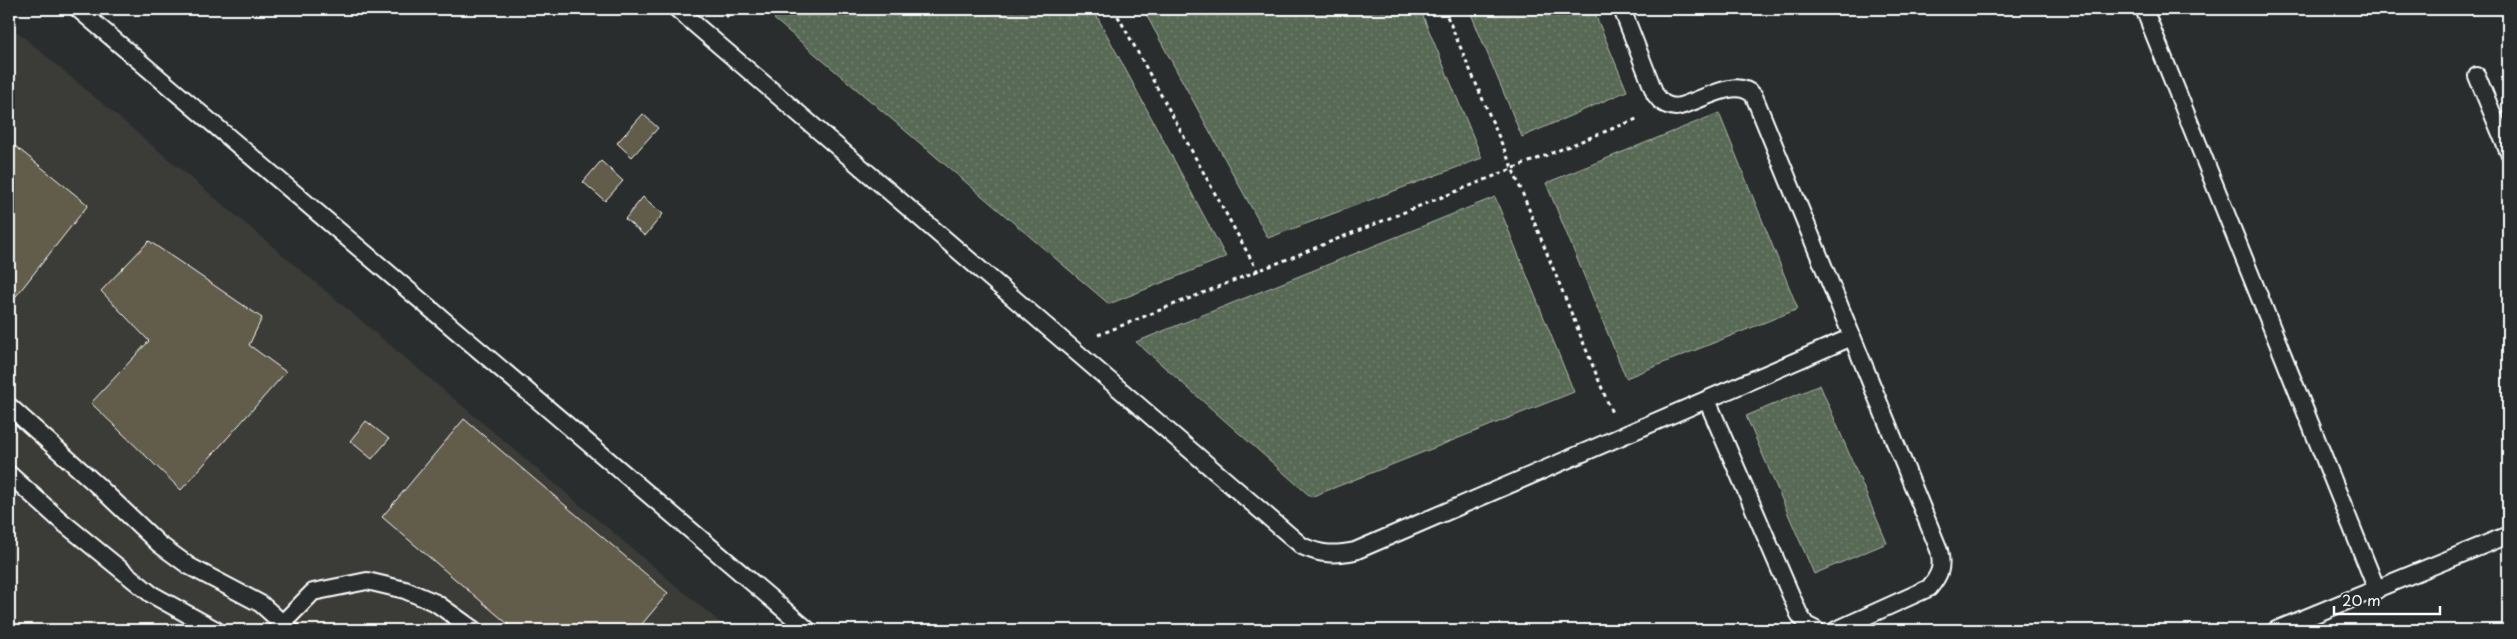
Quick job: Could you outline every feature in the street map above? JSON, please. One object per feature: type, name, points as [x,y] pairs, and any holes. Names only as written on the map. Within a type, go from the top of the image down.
[{"type":"lane","points":[[78,9],[808,630]]},
{"type":"lane","points":[[677,9],[1302,546],[1317,553],[1336,555],[1355,552],[1852,337]]},
{"type":"lane","points":[[1622,9],[1655,94],[1667,106],[1685,106],[1733,87],[1748,90],[1754,96],[1939,550],[1942,563],[1939,577],[1929,588],[1836,630]]},
{"type":"lane","points":[[2144,9],[2376,590]]},
{"type":"lane","points":[[2477,76],[2508,151]]},
{"type":"lane","points":[[1707,400],[1799,614],[1806,625],[1816,630]]},
{"type":"lane","points":[[9,406],[159,544],[190,566],[261,604],[282,628],[313,592],[367,581],[405,590],[436,603],[474,630]]},
{"type":"lane","points":[[9,474],[60,520],[151,594],[216,630]]},
{"type":"lane","points":[[2276,630],[2508,535]]},
{"type":"path","points":[[1114,9],[1258,272]]},
{"type":"path","points":[[1444,9],[1513,170],[1622,436]]},
{"type":"path","points":[[1071,346],[1513,170],[1667,106]]},
{"type":"shaded area","points":[[9,25],[729,630],[9,630]]},
{"type":"green space","points":[[784,9],[1093,9],[1226,257],[1109,304],[774,19]]},
{"type":"green space","points":[[1143,9],[1420,9],[1482,158],[1268,238]]},
{"type":"green space","points":[[1469,9],[1593,9],[1627,91],[1522,137]]},
{"type":"green space","points":[[1719,113],[1798,309],[1626,378],[1546,183]]},
{"type":"green space","points":[[1495,197],[1574,392],[1311,497],[1136,342]]},
{"type":"green space","points":[[1820,385],[1887,543],[1814,574],[1746,416]]},
{"type":"building","points":[[643,114],[658,128],[632,157],[617,143]]},
{"type":"building","points":[[9,141],[88,205],[9,305]]},
{"type":"building","points":[[601,161],[623,181],[605,201],[583,182]]},
{"type":"building","points":[[643,197],[663,214],[645,236],[625,219]]},
{"type":"building","points":[[149,241],[262,318],[249,345],[286,372],[181,490],[91,403],[149,341],[101,291]]},
{"type":"building","points":[[464,419],[668,593],[637,630],[515,630],[382,517]]},
{"type":"building","points":[[366,421],[389,439],[372,459],[350,441]]}]
